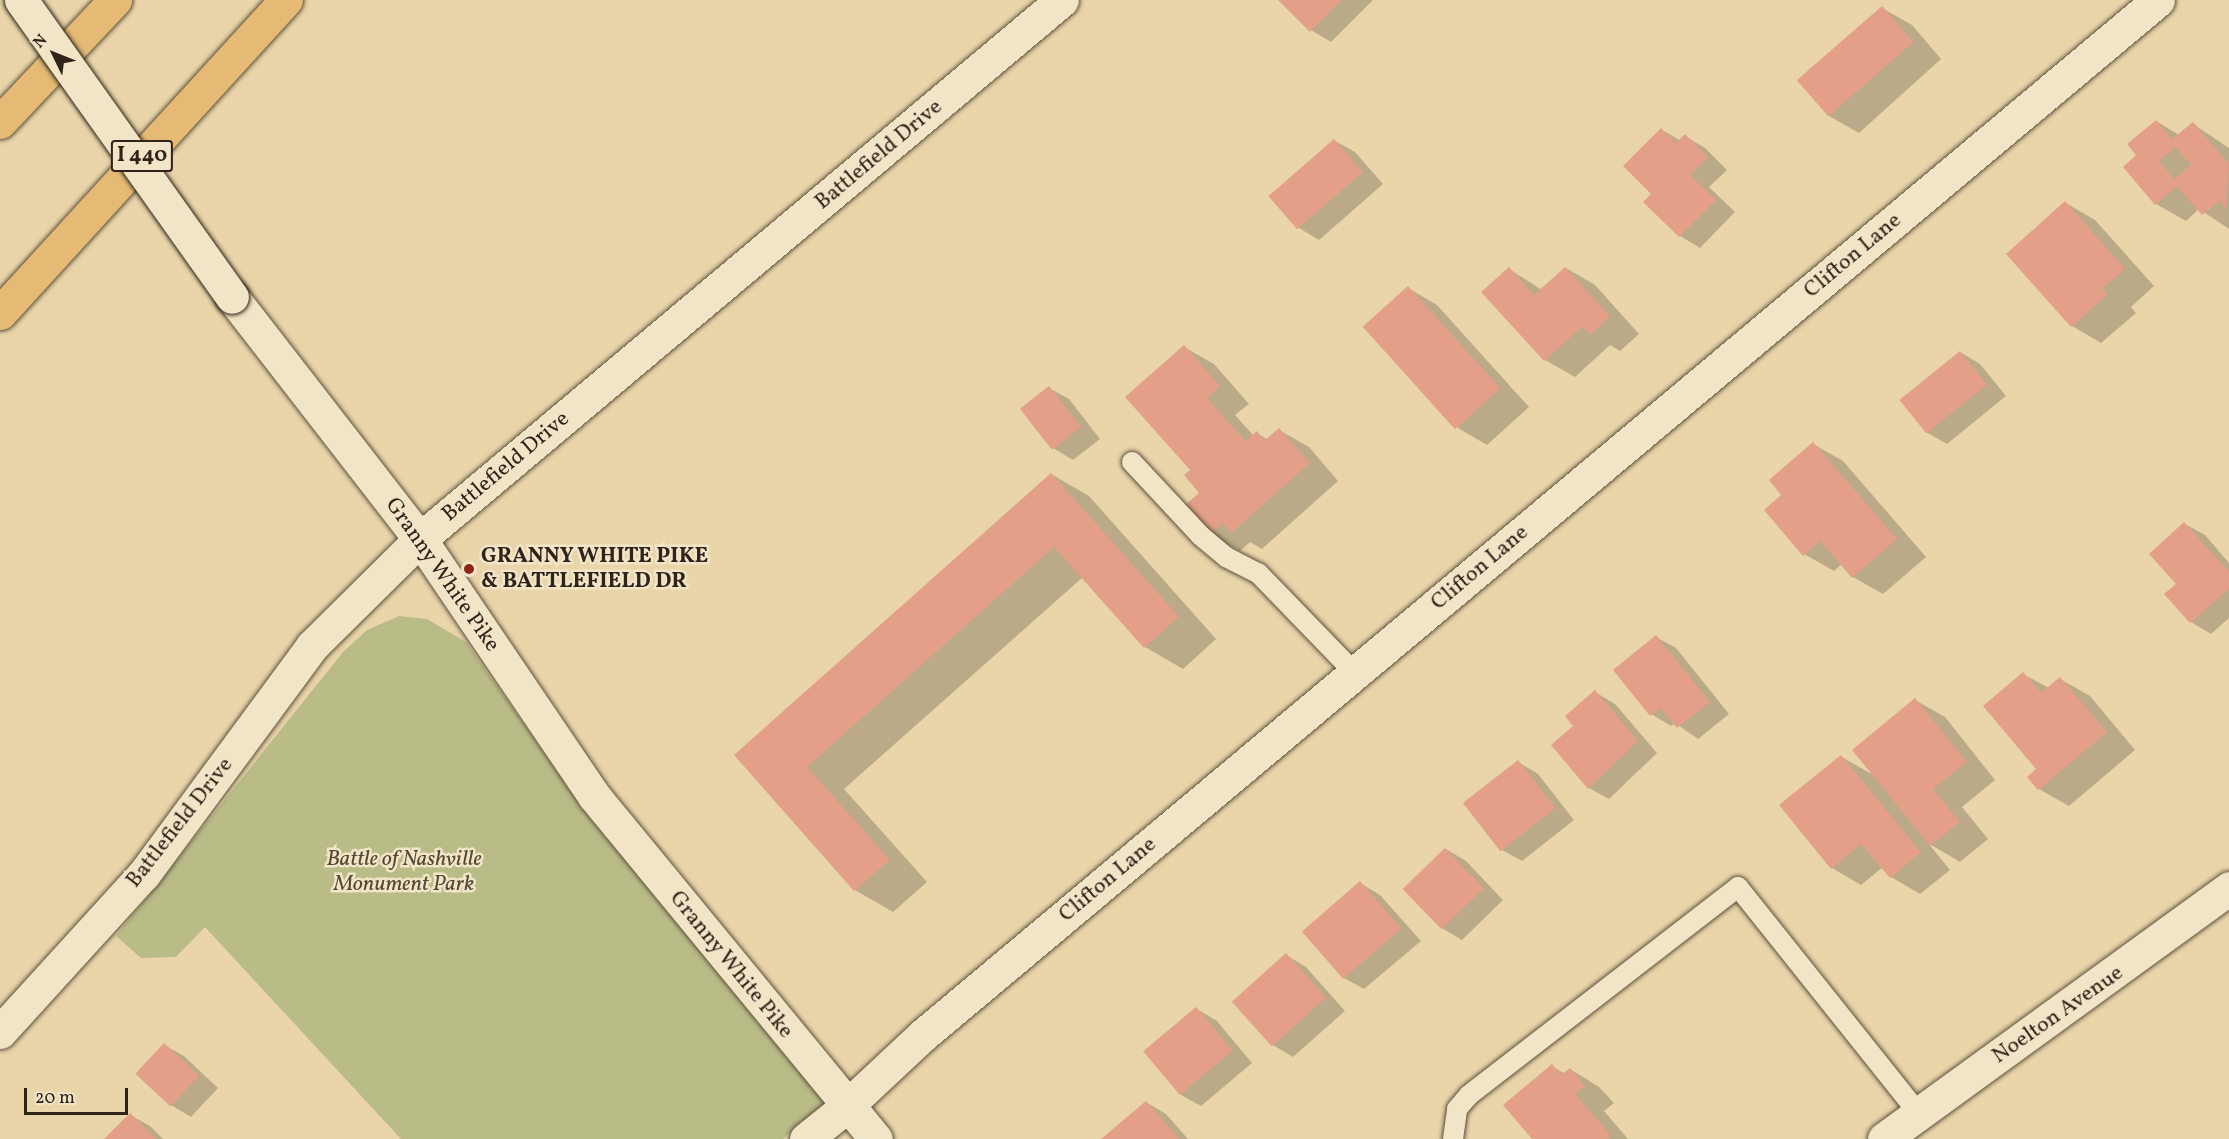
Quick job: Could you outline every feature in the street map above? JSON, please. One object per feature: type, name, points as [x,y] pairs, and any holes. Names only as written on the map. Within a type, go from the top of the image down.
[{"type":"highway","points":[[0,122],[115,0]]},
{"type":"highway","name":"I 440","points":[[0,314],[286,0]]},
{"type":"street","name":"Granny White Pike","points":[[21,0],[232,297],[420,539],[594,796],[876,1139]]},
{"type":"street","name":"Battlefield Drive","points":[[0,1032],[179,830],[312,646],[420,539],[1062,0]]},
{"type":"street","name":"Clifton Lane","points":[[806,1139],[848,1106],[923,1035],[2158,0]]},
{"type":"street","name":"Noelton Avenue","points":[[1884,1139],[2229,888]]},
{"type":"lane","points":[[1132,462],[1201,536],[1226,557],[1258,573],[1355,672]]},
{"type":"lane","points":[[1453,1139],[1457,1109],[1469,1095],[1738,887],[1918,1114]]},
{"type":"green space","name":"Battle of Nashville Monument Park","points":[[399,616],[427,619],[466,642],[578,801],[826,1103],[783,1139],[401,1139],[205,927],[176,957],[141,958],[116,936],[343,652],[367,630]]},
{"type":"building","points":[[1278,0],[1341,0],[1310,32]]},
{"type":"building","points":[[1882,6],[1913,42],[1828,116],[1797,80]]},
{"type":"building","points":[[2156,120],[2172,139],[2193,122],[2227,162],[2229,160],[2226,208],[2220,201],[2202,215],[2177,186],[2155,205],[2123,167],[2136,155],[2127,144]],"holes":[[[2175,147],[2191,165],[2174,179],[2159,161]]]},
{"type":"building","points":[[1661,128],[1676,143],[1685,134],[1708,157],[1690,175],[1716,200],[1679,237],[1643,202],[1651,194],[1623,166]]},
{"type":"building","points":[[1334,139],[1363,172],[1297,229],[1268,196]]},
{"type":"building","points":[[2065,201],[2125,269],[2102,289],[2107,295],[2071,327],[2006,254]]},
{"type":"building","points":[[1509,267],[1534,295],[1565,267],[1610,316],[1590,335],[1582,327],[1544,361],[1481,292]]},
{"type":"building","points":[[1408,286],[1500,389],[1455,429],[1363,327]]},
{"type":"building","points":[[1184,345],[1220,386],[1207,398],[1245,441],[1257,431],[1264,441],[1279,428],[1310,463],[1231,533],[1223,523],[1209,535],[1184,506],[1199,493],[1184,475],[1190,470],[1125,397]]},
{"type":"building","points":[[1960,351],[1987,384],[1926,434],[1899,400]]},
{"type":"building","points":[[1049,386],[1081,427],[1052,450],[1020,409]]},
{"type":"building","points":[[1813,442],[1897,539],[1852,578],[1820,541],[1803,556],[1764,510],[1781,495],[1769,480]]},
{"type":"building","points":[[1051,473],[1179,617],[1144,648],[1054,547],[807,767],[890,860],[854,891],[734,755]]},
{"type":"building","points":[[2184,522],[2229,572],[2229,589],[2190,623],[2164,594],[2176,584],[2149,554]]},
{"type":"building","points":[[1656,635],[1710,702],[1677,728],[1660,708],[1650,716],[1613,670]]},
{"type":"building","points":[[2023,672],[2041,693],[2060,677],[2107,732],[2038,790],[2027,777],[2036,769],[1983,706]]},
{"type":"building","points":[[1595,690],[1638,741],[1588,789],[1551,745],[1573,726],[1565,716]]},
{"type":"building","points":[[1915,698],[1967,762],[1933,789],[1960,822],[1930,846],[1852,750]]},
{"type":"building","points":[[1841,755],[1921,852],[1890,878],[1861,844],[1831,869],[1779,805]]},
{"type":"building","points":[[1518,760],[1556,808],[1500,851],[1463,803]]},
{"type":"building","points":[[1445,848],[1484,888],[1441,929],[1403,889]]},
{"type":"building","points":[[1360,881],[1401,929],[1343,979],[1302,932]]},
{"type":"building","points":[[1286,953],[1326,998],[1272,1046],[1232,1002]]},
{"type":"building","points":[[1196,1007],[1233,1051],[1180,1095],[1143,1051]]},
{"type":"building","points":[[164,1043],[199,1076],[170,1106],[135,1074]]},
{"type":"building","points":[[1552,1064],[1561,1075],[1570,1068],[1585,1086],[1575,1094],[1609,1133],[1609,1139],[1532,1139],[1503,1105]]},
{"type":"building","points":[[1146,1101],[1179,1139],[1101,1139]]},
{"type":"building","points":[[130,1113],[156,1139],[104,1139]]},
{"type":"place","name":"GRANNY WHITE PIKE & BATTLEFIELD DR","points":[[469,569]]}]
